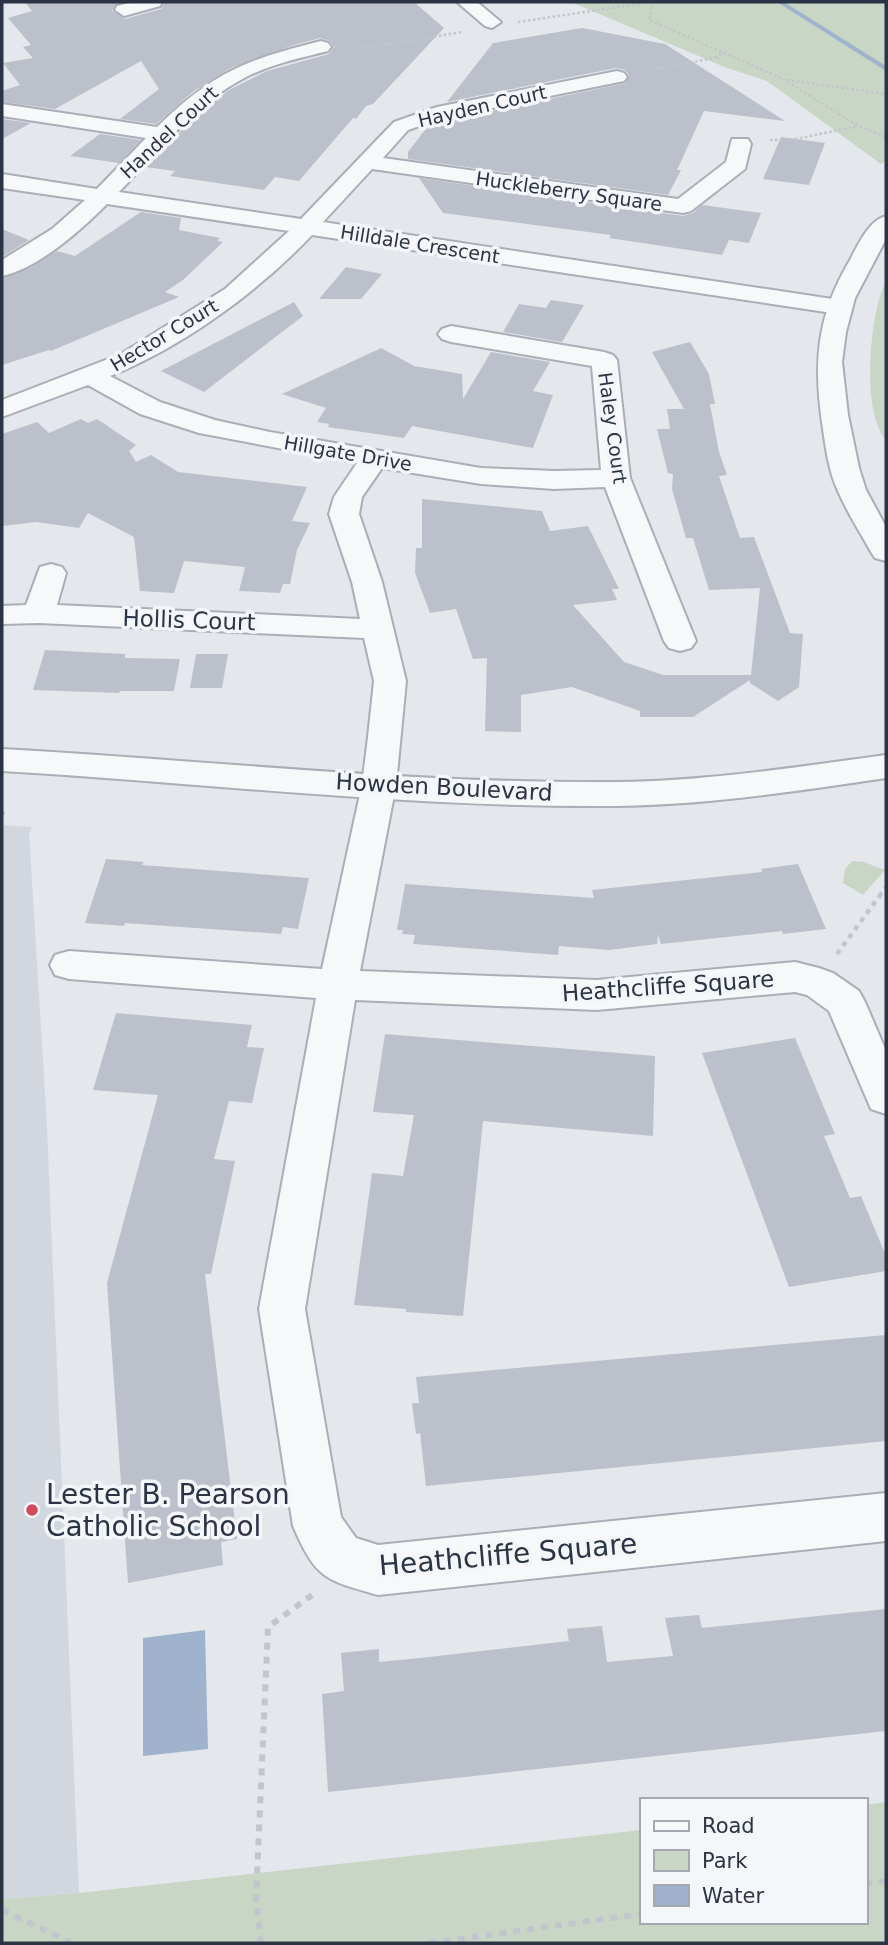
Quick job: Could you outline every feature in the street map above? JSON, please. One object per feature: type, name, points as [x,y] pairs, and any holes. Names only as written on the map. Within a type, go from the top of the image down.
[{"type":"street","points":[[124,10],[153,2]]},
{"type":"street","points":[[466,2],[492,22]]},
{"type":"street","name":"Handel Court","points":[[2,269],[44,246],[81,217],[161,134],[216,86],[242,71],[275,58],[321,47]]},
{"type":"street","name":"Hayden Court","points":[[306,227],[401,126],[417,118],[617,77]]},
{"type":"street","points":[[2,110],[161,134]]},
{"type":"street","name":"Huckleberry Square","points":[[366,162],[683,206],[737,164],[740,144]]},
{"type":"street","name":"Hilldale Crescent","points":[[2,181],[839,307]]},
{"type":"street","points":[[886,223],[870,244],[839,307],[829,350],[834,418],[849,483],[886,552]]},
{"type":"street","name":"Hector Court","points":[[2,409],[130,359],[234,294],[306,227]]},
{"type":"street","name":"Haley Court","points":[[451,334],[604,360],[616,478],[680,640]]},
{"type":"street","name":"Hillgate Drive","points":[[92,376],[150,408],[209,427],[481,476],[554,480],[616,478]]},
{"type":"street","name":"Heathcliffe Square","points":[[375,458],[348,497],[344,514],[367,582],[390,681],[379,785],[338,985],[282,1309],[318,1526],[340,1559],[379,1570],[886,1517]]},
{"type":"street","points":[[39,614],[51,573]]},
{"type":"street","name":"Hollis Court","points":[[2,615],[39,614],[376,628]]},
{"type":"street","name":"Howden Boulevard","points":[[2,760],[517,794],[620,794],[720,788],[886,767]]},
{"type":"street","name":"Heathcliffe Square","points":[[69,965],[338,985],[597,995],[795,977],[819,983]]},
{"type":"street","points":[[819,983],[845,1002],[886,1097]]},
{"type":"path","points":[[321,47],[368,48],[473,30],[492,22],[524,22],[653,2],[649,20],[783,79],[858,126],[886,137]]},
{"type":"path","points":[[617,77],[714,58],[723,53]]},
{"type":"path","points":[[783,79],[886,94]]},
{"type":"path","points":[[740,144],[796,139],[858,126]]},
{"type":"path","points":[[2,816],[4,810]]},
{"type":"path","points":[[819,983],[886,887]]},
{"type":"path","points":[[261,1943],[256,1899],[268,1627],[355,1564]]},
{"type":"path","points":[[867,1884],[886,1881]]},
{"type":"path","points":[[2,1910],[72,1943]]},
{"type":"path","points":[[430,1943],[640,1914]]},
{"type":"shaded area","name":"Lester B. Pearson Catholic School","points":[[2,825],[32,827],[29,833],[47,1126],[79,1893],[2,1899]]},
{"type":"green space","points":[[571,2],[886,2],[886,161],[881,164],[767,81],[727,68]]},
{"type":"green space","points":[[886,282],[886,440],[878,427],[873,409],[870,363],[875,316]]},
{"type":"green space","points":[[852,861],[864,862],[885,870],[863,895],[843,883],[845,869]]},
{"type":"green space","points":[[886,1802],[886,1943],[2,1943],[2,1899],[79,1893],[640,1830],[640,1924],[867,1924],[867,1805]]},
{"type":"water","points":[[205,1630],[208,1749],[143,1756],[143,1638]]},
{"type":"building","points":[[25,2],[123,2],[115,5],[112,11],[125,19],[161,9],[165,2],[414,2],[444,28],[373,104],[366,106],[356,119],[353,118],[299,181],[275,177],[264,190],[170,176],[175,171],[146,167],[195,116],[229,90],[267,71],[329,54],[334,47],[330,41],[320,38],[294,45],[231,68],[194,91],[156,124],[120,119],[159,89],[141,61],[55,109],[2,102],[2,91],[20,85],[3,63],[33,58],[23,47],[31,45],[8,18],[32,11]]},
{"type":"building","points":[[582,28],[665,44],[785,121],[704,111],[677,170],[681,170],[668,195],[408,159],[408,152],[428,126],[626,83],[629,75],[625,70],[616,68],[447,102],[493,43]]},
{"type":"building","points":[[2,119],[31,123],[2,139]]},
{"type":"building","points":[[100,134],[141,140],[119,163],[70,156]]},
{"type":"building","points":[[781,137],[825,143],[809,185],[763,179]]},
{"type":"building","points":[[419,178],[683,216],[693,213],[702,205],[761,213],[749,243],[729,240],[722,255],[609,238],[611,235],[443,213]]},
{"type":"building","points":[[141,212],[181,218],[179,230],[220,238],[217,241],[223,242],[183,280],[165,292],[179,297],[51,351],[2,365],[2,278],[31,267],[57,251],[75,256]]},
{"type":"building","points":[[2,229],[29,240],[2,257]]},
{"type":"building","points":[[346,267],[382,274],[361,299],[319,299]]},
{"type":"building","points":[[551,300],[584,305],[562,342],[503,332],[519,304],[546,308]]},
{"type":"building","points":[[294,302],[303,316],[204,392],[161,371]]},
{"type":"building","points":[[690,342],[709,374],[715,404],[710,404],[719,452],[727,475],[719,476],[740,538],[754,537],[790,633],[803,634],[799,687],[778,701],[750,683],[750,680],[693,717],[640,717],[640,711],[572,687],[521,695],[521,732],[485,731],[487,658],[473,659],[456,609],[430,613],[415,573],[416,548],[422,548],[422,499],[542,511],[550,531],[588,526],[619,589],[612,589],[617,600],[573,605],[624,662],[663,675],[751,675],[760,588],[709,590],[693,538],[686,538],[672,489],[673,474],[668,473],[657,429],[670,429],[667,409],[684,409],[652,352]]},
{"type":"building","points":[[381,348],[414,366],[462,374],[463,399],[491,352],[550,362],[533,391],[553,395],[533,448],[412,426],[404,438],[328,427],[329,424],[317,422],[326,408],[282,394]]},
{"type":"building","points":[[81,419],[88,423],[97,419],[136,445],[129,451],[136,462],[151,455],[178,472],[307,487],[292,521],[310,523],[297,550],[290,584],[283,584],[280,593],[239,591],[245,567],[184,561],[174,593],[140,591],[134,537],[88,513],[79,528],[36,522],[2,526],[2,434],[37,422],[49,433]]},
{"type":"building","points":[[45,650],[125,654],[125,658],[180,659],[174,691],[119,693],[33,690]]},
{"type":"building","points":[[196,654],[228,654],[222,688],[190,688]]},
{"type":"building","points":[[106,859],[144,862],[142,865],[309,878],[298,929],[283,927],[281,934],[125,923],[124,926],[85,923]]},
{"type":"building","points":[[798,864],[826,929],[661,944],[658,934],[657,944],[609,950],[559,946],[558,955],[413,944],[415,935],[402,934],[403,930],[397,930],[405,884],[594,898],[592,890],[762,872],[761,869]]},
{"type":"building","points":[[116,1013],[252,1025],[247,1047],[264,1048],[252,1103],[229,1101],[214,1159],[235,1161],[211,1274],[205,1274],[237,1539],[221,1542],[223,1565],[128,1583],[107,1283],[158,1095],[93,1090]]},
{"type":"building","points":[[385,1034],[655,1056],[653,1136],[483,1121],[463,1316],[354,1305],[372,1173],[403,1176],[414,1115],[373,1112]]},
{"type":"building","points":[[795,1038],[835,1134],[824,1136],[850,1198],[861,1196],[886,1256],[886,1271],[789,1287],[702,1053]]},
{"type":"building","points":[[886,1335],[886,1441],[426,1486],[420,1433],[416,1434],[412,1403],[419,1403],[416,1377]]},
{"type":"building","points":[[886,1609],[886,1731],[328,1792],[322,1694],[344,1691],[341,1653],[379,1649],[379,1662],[420,1658],[569,1641],[567,1629],[602,1626],[607,1662],[673,1656],[665,1618],[699,1615],[702,1628]]},
{"type":"waterway","points":[[780,2],[886,69]]},
{"type":"place","name":"Lester B. Pearson Catholic School","points":[[32,1510]]}]
